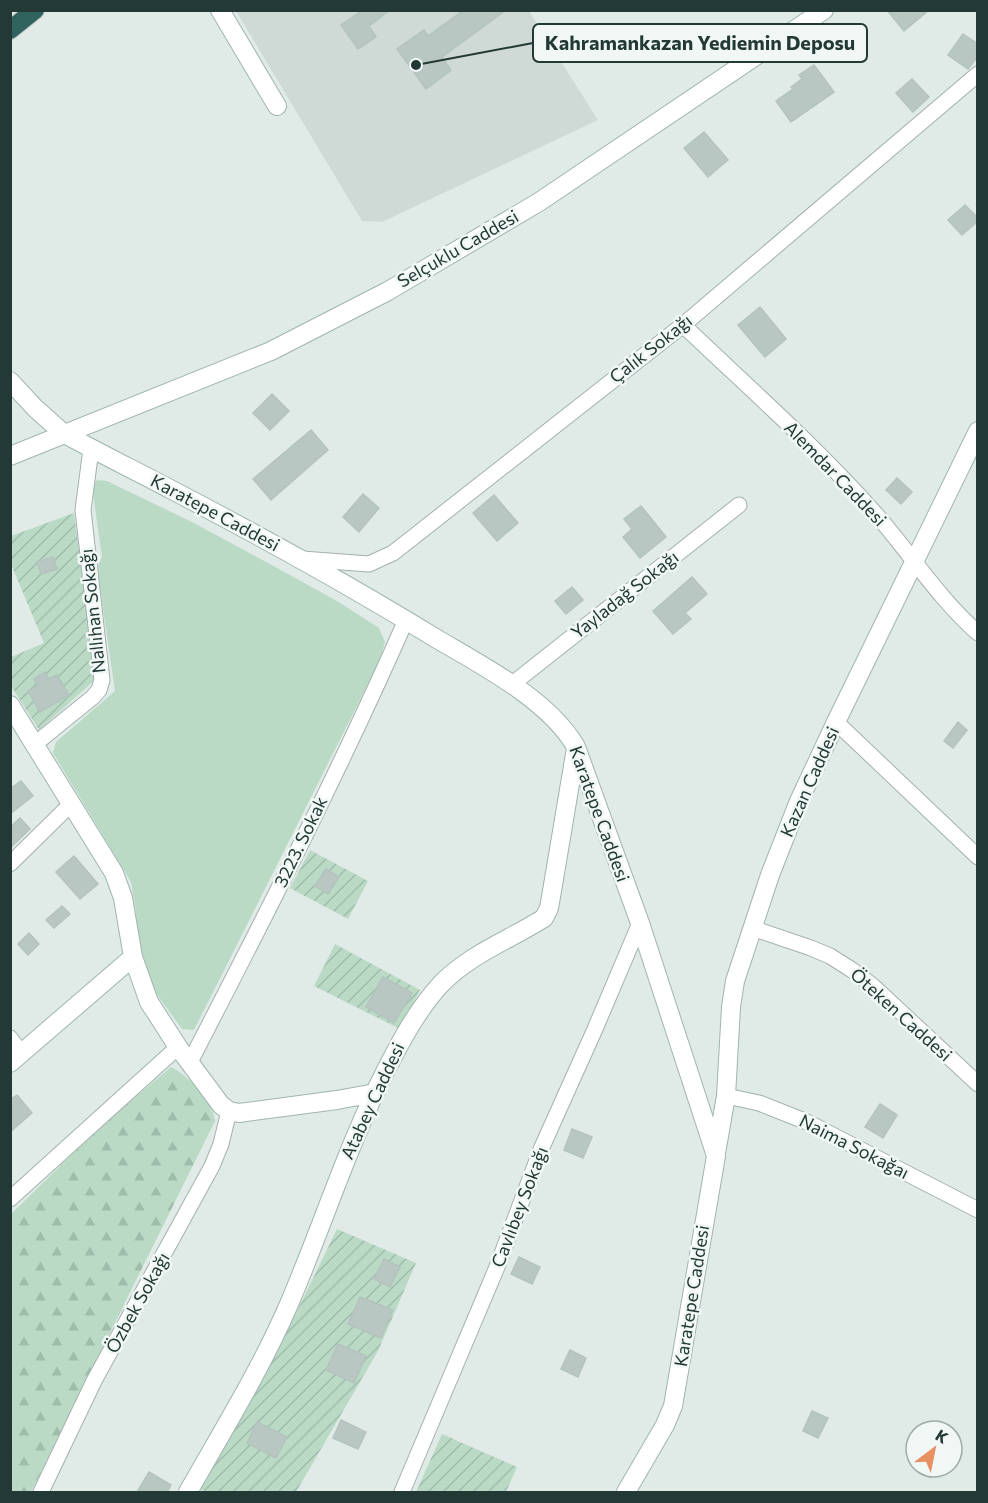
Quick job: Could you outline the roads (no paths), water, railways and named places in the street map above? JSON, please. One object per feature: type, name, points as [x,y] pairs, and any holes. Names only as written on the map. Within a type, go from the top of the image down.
[{"type":"highway","points":[[10,30],[35,10]]},
{"type":"street","points":[[220,10],[277,106]]},
{"type":"street","name":"Selçuklu Caddesi","points":[[10,456],[271,351],[388,291],[539,202],[824,10]]},
{"type":"street","name":"Çalık Sokağı","points":[[299,559],[369,564],[393,554],[683,325],[978,74]]},
{"type":"street","name":"Alemdar Caddesi","points":[[683,325],[873,511],[914,560],[939,595],[978,633]]},
{"type":"street","name":"Karatepe Caddesi","points":[[10,381],[63,433],[299,559],[406,620],[511,685],[557,722],[570,736],[640,923],[716,1156],[673,1406],[665,1425],[626,1492]]},
{"type":"street","name":"Kazan Caddesi","points":[[716,1156],[726,1096],[731,1007],[735,981],[753,928],[800,801],[978,430]]},
{"type":"street","name":"Nallıhan Sokağı","points":[[35,744],[93,697],[99,690],[102,680],[83,510],[91,449]]},
{"type":"street","name":"Yayladağ Sokağı","points":[[511,685],[739,505]]},
{"type":"street","name":"3223. Sokak","points":[[190,1062],[342,759],[406,620]]},
{"type":"street","points":[[10,705],[114,873],[123,897],[133,957],[149,1002],[213,1095],[229,1111],[239,1113],[375,1093]]},
{"type":"street","points":[[836,722],[978,857]]},
{"type":"street","name":"Atabey Caddesi","points":[[188,1492],[253,1377],[289,1304],[330,1198],[375,1093],[410,1026],[441,984],[464,964],[544,918],[549,908],[576,747]]},
{"type":"street","points":[[10,864],[72,803]]},
{"type":"street","name":"Cavlıbey Sokağı","points":[[402,1492],[497,1267],[542,1147],[640,923]]},
{"type":"street","name":"Öteken Caddesi","points":[[753,928],[830,956],[852,970],[874,987],[978,1084]]},
{"type":"street","points":[[14,1051],[133,957]]},
{"type":"street","points":[[10,1199],[178,1047]]},
{"type":"street","name":"Naima Sokağaı","points":[[726,1096],[759,1103],[798,1118],[978,1210]]},
{"type":"street","name":"Özbek Sokağı","points":[[41,1492],[94,1381],[212,1166],[221,1144],[229,1111]]},
{"type":"place","name":"Kahramankazan Yediemin Deposu","points":[[416,65]]}]
